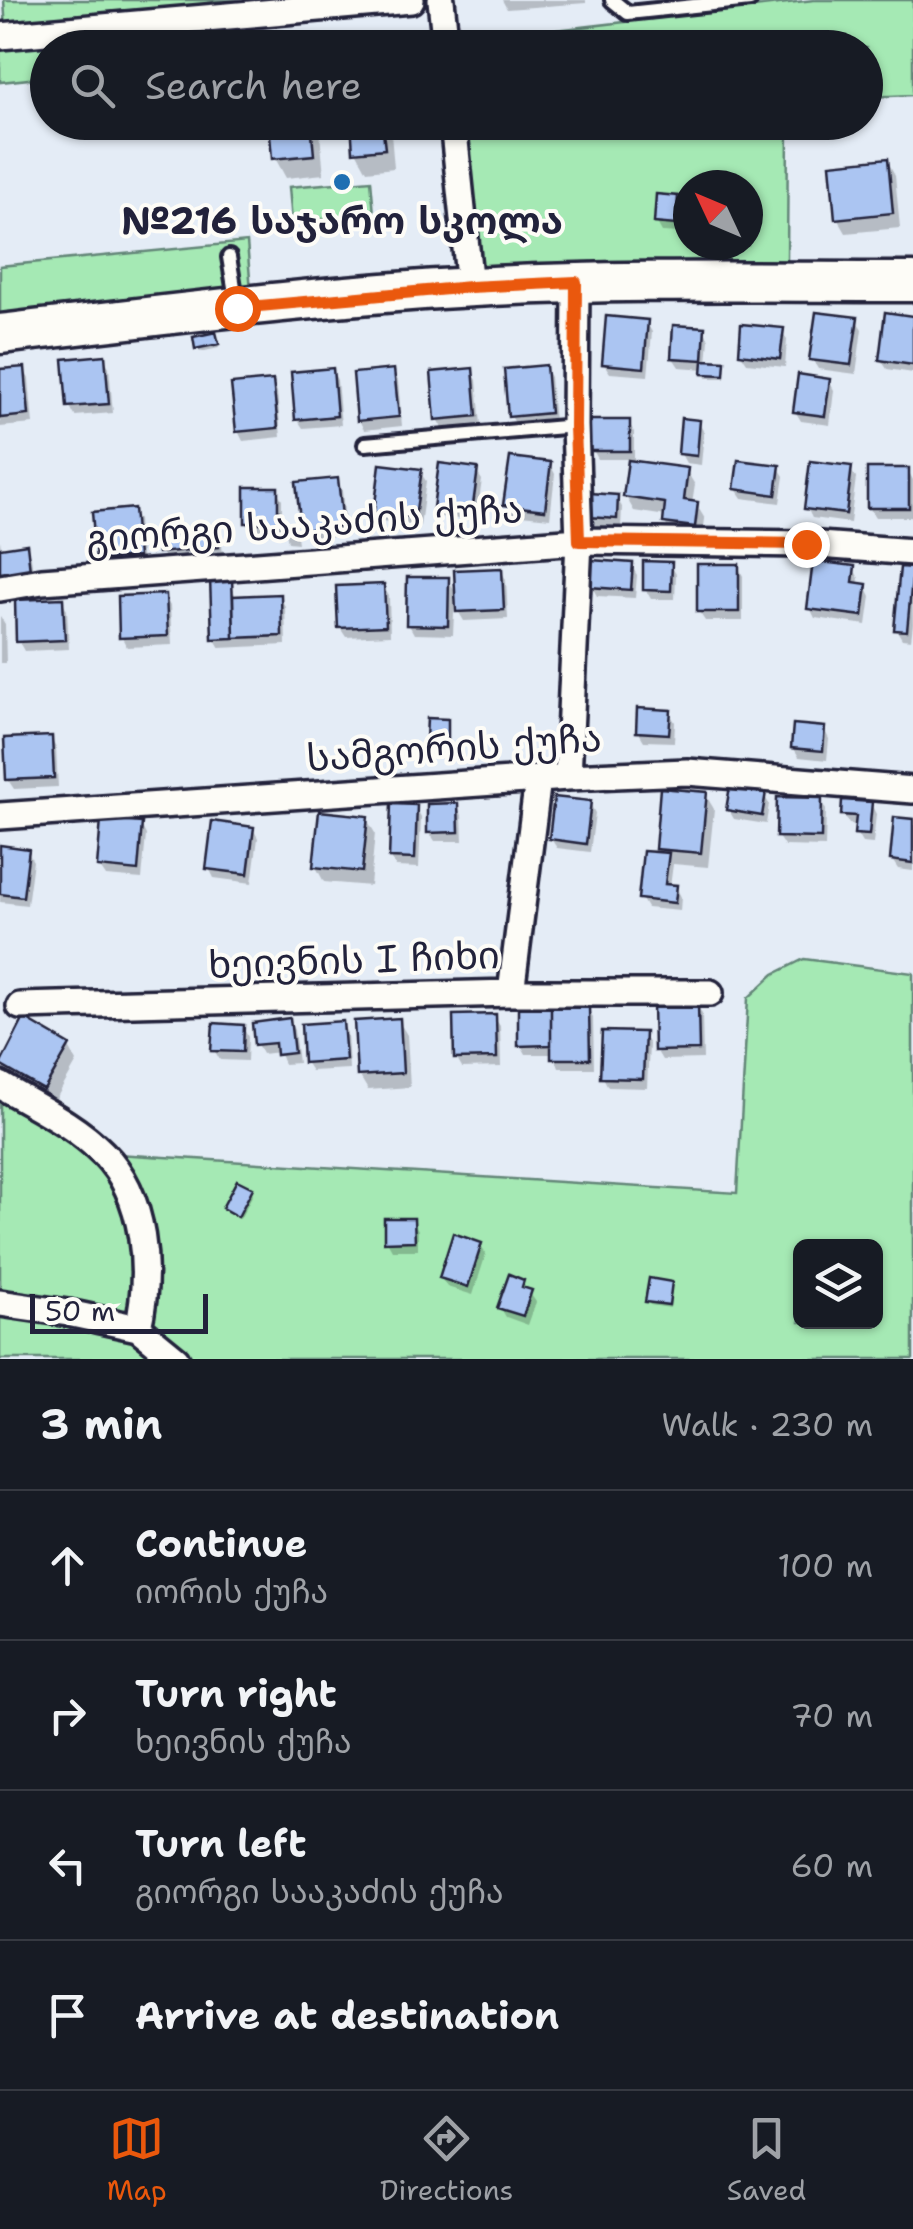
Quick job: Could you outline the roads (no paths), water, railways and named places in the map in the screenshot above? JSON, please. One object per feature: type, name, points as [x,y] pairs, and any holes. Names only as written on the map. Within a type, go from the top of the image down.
[{"type":"street","points":[[69,30],[412,0]]},
{"type":"street","points":[[441,0],[444,30]]},
{"type":"street","points":[[0,36],[30,33]]},
{"type":"street","points":[[456,140],[470,287]]},
{"type":"street","points":[[568,777],[579,541],[576,282]]},
{"type":"street","points":[[0,334],[470,287],[576,282],[913,282]]},
{"type":"street","name":"გიორგი სააკაძის ქუჩა","points":[[0,588],[42,581],[579,541],[806,544],[913,552]]},
{"type":"street","name":"სამგორის ქუჩა","points":[[0,816],[687,772],[913,790]]},
{"type":"street","points":[[511,993],[538,779]]},
{"type":"street","name":"ხეივნის I ჩიხი","points":[[15,1007],[511,993],[710,993]]},
{"type":"street","points":[[0,1085],[82,1134],[106,1156],[131,1196],[144,1258],[145,1298],[138,1328]]},
{"type":"street","points":[[0,1304],[138,1328],[176,1359]]},
{"type":"lane","points":[[612,0],[628,13],[750,0]]},
{"type":"lane","points":[[229,257],[237,308]]},
{"type":"lane","points":[[365,444],[575,426]]},
{"type":"place","name":"№216 საჯარო სკოლა","points":[[342,182]]}]
